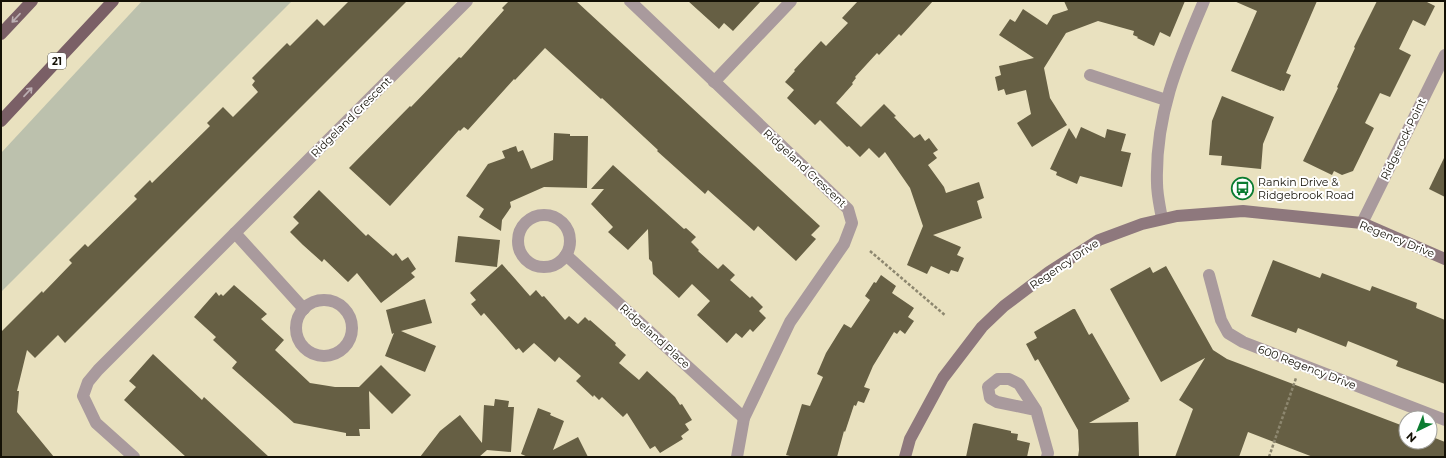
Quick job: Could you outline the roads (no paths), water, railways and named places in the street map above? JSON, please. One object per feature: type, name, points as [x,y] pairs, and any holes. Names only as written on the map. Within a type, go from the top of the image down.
[{"type":"main road","points":[[1,34],[32,1]]},
{"type":"main road","name":"21","points":[[1,120],[113,1]]},
{"type":"street","name":"Ridgeland Crescent","points":[[134,457],[96,422],[83,396],[88,382],[98,370],[466,1]]},
{"type":"street","name":"Ridgeland Crescent","points":[[630,1],[848,209],[852,223],[844,244],[790,322],[744,418],[737,457]]},
{"type":"street","points":[[714,82],[791,1]]},
{"type":"street","points":[[1162,219],[1157,184],[1157,154],[1161,122],[1177,65],[1204,1]]},
{"type":"street","name":"Ridgerock Point","points":[[1362,223],[1445,56]]},
{"type":"street","points":[[1090,74],[1166,100]]},
{"type":"street","name":"Regency Drive","points":[[905,457],[910,439],[943,378],[982,327],[1004,306],[1049,272],[1099,240],[1142,224],[1177,216],[1243,211],[1362,223],[1445,259]]},
{"type":"street","points":[[550,215],[558,219],[564,224],[569,235],[570,248],[566,255],[560,262],[552,266],[543,268],[534,266],[526,261],[520,254],[517,245],[521,227],[527,221],[538,216],[550,215]]},
{"type":"street","points":[[235,233],[304,309]]},
{"type":"street","name":"Ridgeland Place","points":[[566,255],[744,418]]},
{"type":"street","name":"600 Regency Drive","points":[[1209,275],[1222,320],[1228,333],[1243,342],[1445,420]]},
{"type":"street","points":[[320,300],[329,300],[341,306],[350,317],[352,326],[351,335],[347,344],[341,350],[323,356],[306,350],[297,334],[296,325],[299,316],[304,309],[311,303],[320,300]]},
{"type":"street","points":[[1036,410],[1048,453],[1047,457]]},
{"type":"place","name":"Rankin Drive & Ridgebrook Road","points":[[1242,188]]}]
